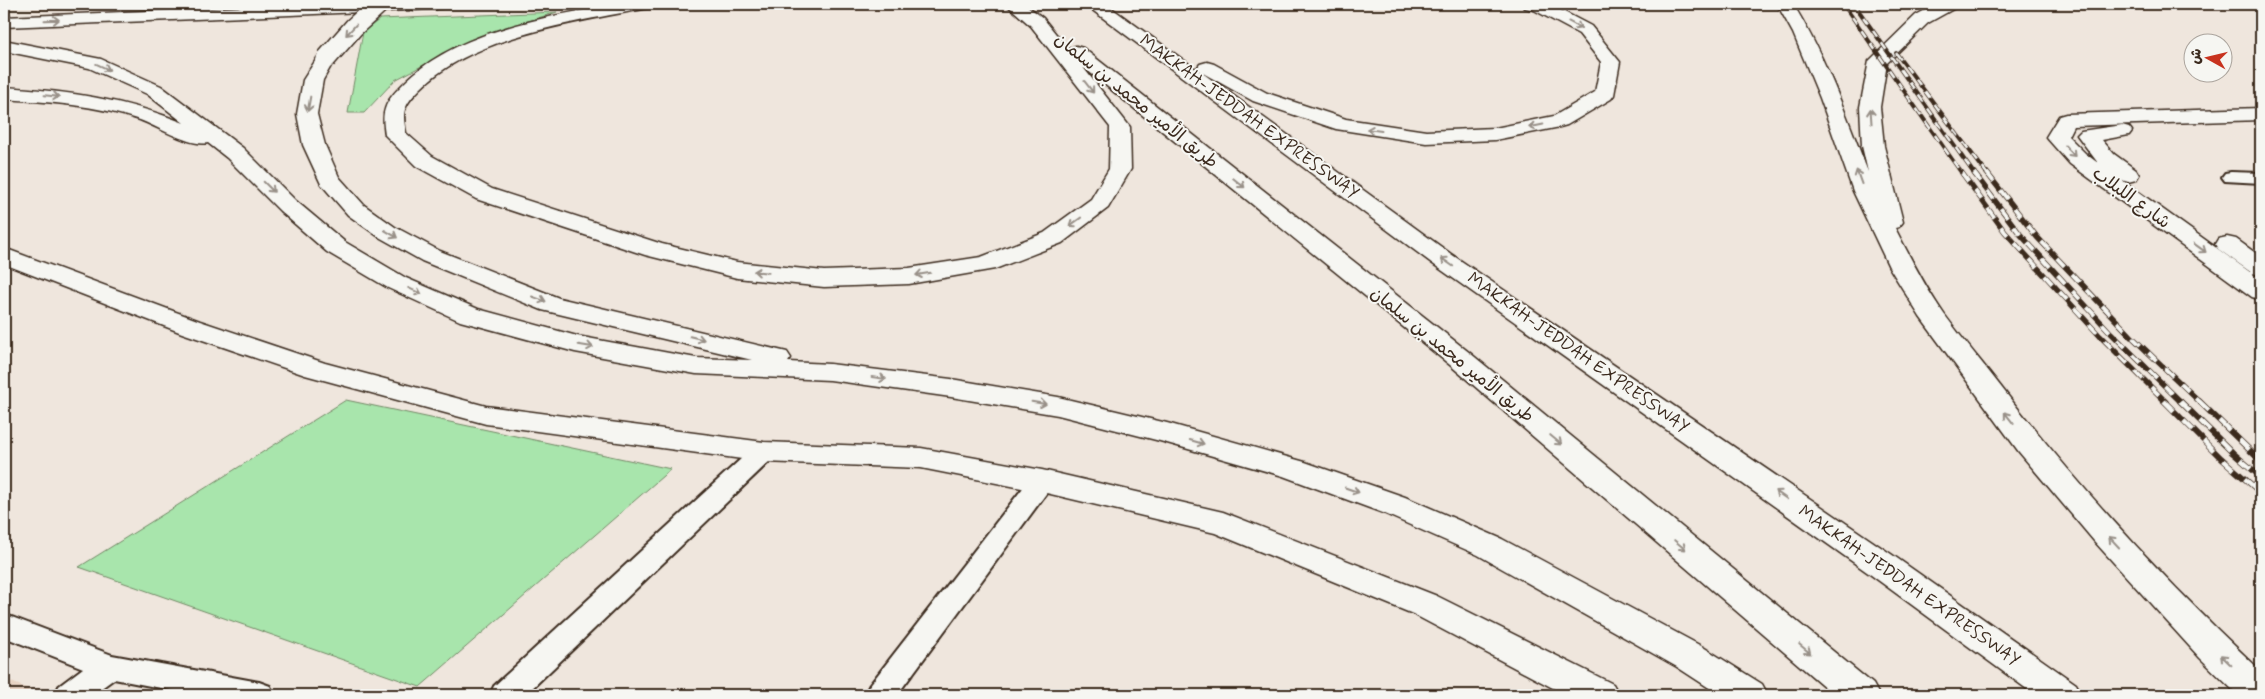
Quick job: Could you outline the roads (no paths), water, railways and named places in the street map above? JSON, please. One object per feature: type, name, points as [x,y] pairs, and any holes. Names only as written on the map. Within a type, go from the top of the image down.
[{"type":"main road","points":[[379,4],[354,27],[326,58],[313,80],[308,114],[314,145],[329,179],[356,210],[387,232],[431,256],[551,304],[641,324],[830,372]]},
{"type":"main road","points":[[4,22],[435,4]]},
{"type":"main road","points":[[643,4],[552,22],[478,45],[442,62],[410,86],[394,108],[396,134],[424,161],[484,194],[654,250],[738,270],[824,278],[909,276],[986,264],[1053,238],[1100,203],[1120,169],[1120,127],[1037,22],[1015,4]]},
{"type":"main road","points":[[1096,4],[1260,97],[1343,125],[1426,137],[1496,134],[1560,121],[1604,95],[1611,62],[1584,30],[1540,6],[1531,4]]},
{"type":"main road","name":"MAKKAH-JEDDAH EXPRESSWAY","points":[[1096,4],[1442,259],[1879,563],[2063,695]]},
{"type":"main road","points":[[1785,4],[1802,33],[1830,98],[1864,191],[1902,267],[1933,317],[2030,445],[2113,540],[2213,648],[2261,694]]},
{"type":"main road","points":[[1902,267],[1873,146],[1870,108],[1878,61],[1922,19],[1949,4]]},
{"type":"main road","name":"طريق الأمير محمد بن سلمان","points":[[1037,22],[1460,360],[1860,695]]},
{"type":"main road","points":[[4,46],[94,63],[154,90],[234,153],[288,206],[336,247],[397,283],[469,315],[575,344],[696,366],[830,372],[951,388],[1058,406],[1167,433],[1294,469],[1394,505],[1490,547],[1690,657],[1749,695]]},
{"type":"main road","points":[[4,93],[54,96],[115,106],[171,125],[234,153]]},
{"type":"main road","points":[[2120,124],[2261,114]]},
{"type":"main road","name":"شارع اللبلاب","points":[[2120,124],[2066,120],[2057,136],[2078,159],[2261,292]]},
{"type":"main road","points":[[2120,124],[2261,128]]},
{"type":"main road","name":"شارع اللبلاب","points":[[2120,124],[2088,135],[2106,159],[2261,268]]},
{"type":"main road","points":[[8,260],[191,327],[315,369],[486,415],[764,452],[921,458],[1042,481],[1223,523],[1425,604],[1600,695]]},
{"type":"street","points":[[2231,177],[2261,178]]},
{"type":"street","points":[[505,695],[764,452]]},
{"type":"street","points":[[880,695],[1042,481]]},
{"type":"street","points":[[4,625],[110,666],[259,695]]},
{"type":"street","points":[[70,695],[110,666]]},
{"type":"railway","points":[[1843,4],[1963,175]]},
{"type":"railway","points":[[1854,4],[1975,175]]},
{"type":"railway","points":[[1896,53],[1988,175]]},
{"type":"railway","points":[[1962,173],[2005,232],[2100,336],[2166,402]]},
{"type":"railway","points":[[1974,173],[2020,234],[2111,333],[2181,402]]},
{"type":"railway","points":[[1987,173],[2037,237],[2131,336],[2200,402]]},
{"type":"railway","points":[[2164,401],[2221,458],[2261,493]]},
{"type":"railway","points":[[2180,401],[2233,453],[2261,477]]},
{"type":"railway","points":[[2199,401],[2261,461]]}]
